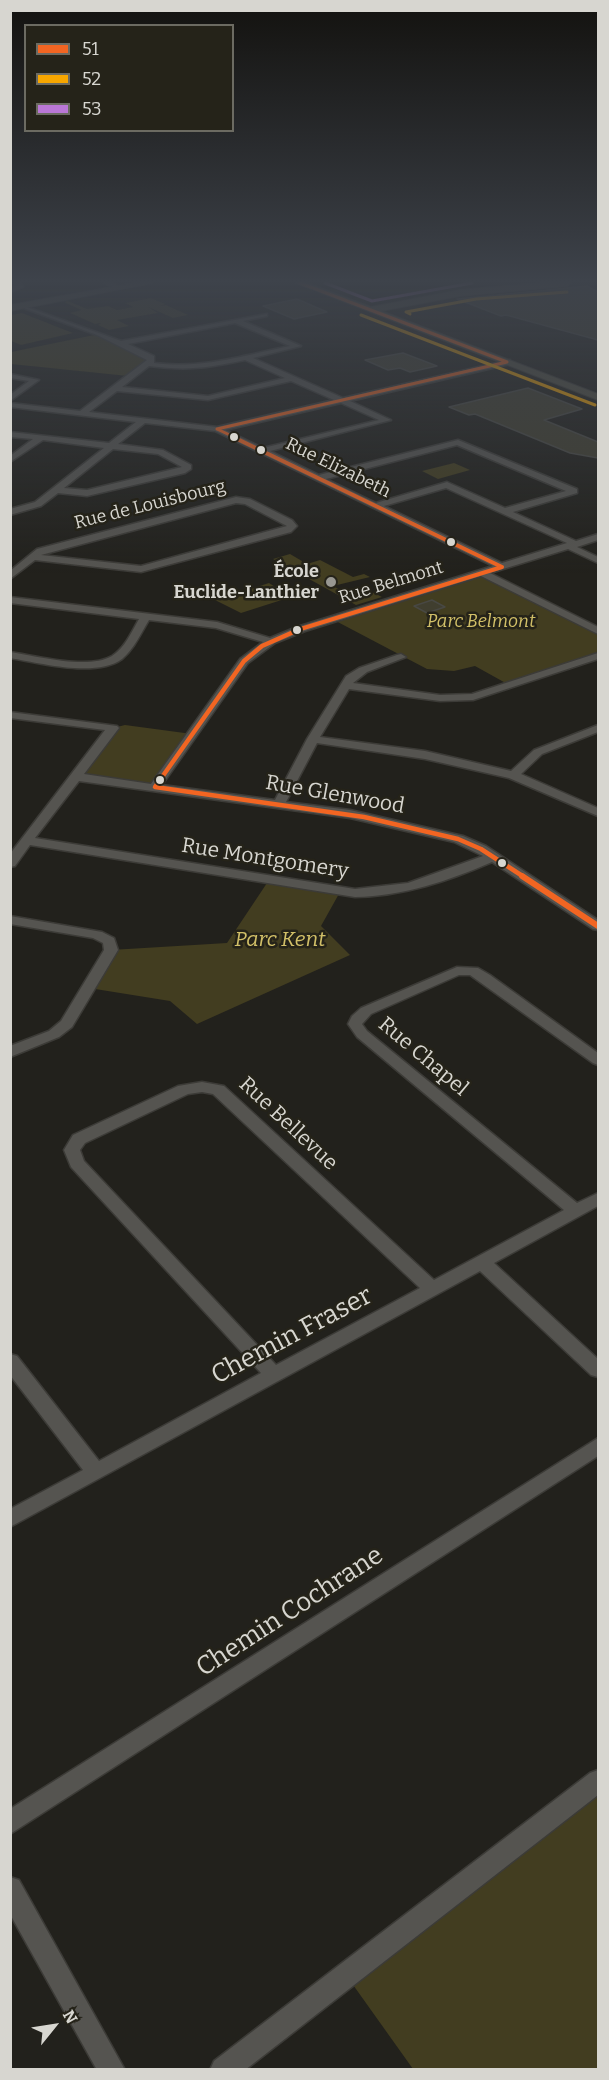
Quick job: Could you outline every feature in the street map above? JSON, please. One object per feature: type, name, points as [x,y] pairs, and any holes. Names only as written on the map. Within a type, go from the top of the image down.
[{"type":"main road","points":[[554,380],[598,397]]},
{"type":"street","points":[[10,399],[36,380]]},
{"type":"street","points":[[82,413],[124,380]]},
{"type":"street","points":[[113,388],[208,398],[284,380]]},
{"type":"street","points":[[262,451],[387,420],[298,380]]},
{"type":"street","points":[[217,429],[427,380]]},
{"type":"street","name":"Rue Elizabeth","points":[[10,405],[217,429],[502,567]]},
{"type":"street","points":[[10,512],[38,504],[144,420]]},
{"type":"street","points":[[10,434],[164,453],[187,465],[188,468],[87,493],[57,490]]},
{"type":"street","points":[[10,460],[42,437]]},
{"type":"street","points":[[318,478],[458,442],[574,491],[506,511]]},
{"type":"street","points":[[375,506],[447,485],[506,511],[598,560]]},
{"type":"street","name":"Rue de Louisbourg","points":[[10,576],[31,557],[46,549],[236,500],[247,501],[289,522],[292,526],[282,531],[141,569],[31,557]]},
{"type":"street","name":"Rue Belmont","points":[[155,787],[234,672],[250,655],[271,641],[295,631],[598,537]]},
{"type":"street","points":[[482,573],[598,631]]},
{"type":"street","points":[[10,600],[229,627],[271,641]]},
{"type":"street","points":[[10,655],[83,665],[109,662],[119,656],[146,616]]},
{"type":"street","points":[[345,685],[440,698],[473,697],[598,656]]},
{"type":"street","points":[[279,804],[345,685],[357,673],[401,657]]},
{"type":"street","points":[[10,715],[113,729],[10,863]]},
{"type":"street","points":[[513,775],[538,752],[598,728]]},
{"type":"street","points":[[314,739],[425,755],[513,775],[559,792],[598,812]]},
{"type":"street","name":"Rue Glenwood","points":[[76,777],[370,818],[444,836],[470,844],[493,857],[598,926]]},
{"type":"street","name":"Rue Montgomery","points":[[27,841],[355,893],[384,892],[413,887],[493,857]]},
{"type":"street","points":[[10,920],[97,935],[109,941],[111,950],[67,1024],[54,1034],[10,1052]]},
{"type":"street","name":"Rue Chapel","points":[[576,1212],[362,1034],[355,1024],[366,1011],[449,973],[473,971],[598,1060]]},
{"type":"street","name":"Rue Bellevue","points":[[274,1375],[77,1163],[72,1150],[79,1139],[184,1090],[201,1087],[218,1090],[433,1289]]},
{"type":"street","name":"Chemin Fraser","points":[[10,1519],[598,1199]]},
{"type":"street","points":[[483,1263],[598,1370]]},
{"type":"street","points":[[10,1361],[96,1472]]},
{"type":"street","name":"Chemin Cochrane","points":[[10,1823],[598,1446]]},
{"type":"street","points":[[223,2070],[598,1782]]},
{"type":"street","points":[[10,1889],[112,2070]]},
{"type":"green space","points":[[454,463],[470,470],[438,479],[422,471]]},
{"type":"green space","points":[[290,554],[307,564],[320,560],[353,577],[364,574],[370,577],[333,586],[351,596],[370,591],[382,597],[356,605],[273,559]]},
{"type":"green space","name":"Parc Belmont","points":[[482,573],[598,631],[598,656],[511,686],[475,666],[454,671],[427,669],[332,619]]},
{"type":"green space","points":[[269,583],[291,597],[241,613],[215,600]]},
{"type":"green space","points":[[125,725],[192,734],[155,787],[76,777],[113,728]]},
{"type":"green space","name":"Parc Kent","points":[[269,880],[340,892],[321,926],[350,955],[197,1024],[170,1001],[89,988],[111,950],[227,943]]},
{"type":"green space","points":[[598,1781],[598,2069],[413,2069],[346,1975]]},
{"type":"building","points":[[528,388],[582,409],[544,420],[598,442],[598,458],[570,453],[475,414],[469,415],[449,407]]},
{"type":"building","points":[[432,600],[445,607],[427,613],[414,606]]},
{"type":"transit line","name":"51","points":[[217,429],[429,380]]},
{"type":"transit line","name":"52","points":[[530,380],[595,405]]},
{"type":"transit line","name":"51","points":[[217,429],[502,567]]},
{"type":"transit line","name":"51","points":[[502,567],[295,631],[262,646],[244,661],[155,787],[364,817],[458,839],[481,849],[598,926]]},
{"type":"place","name":"École Euclide-Lanthier","points":[[331,582]]}]
